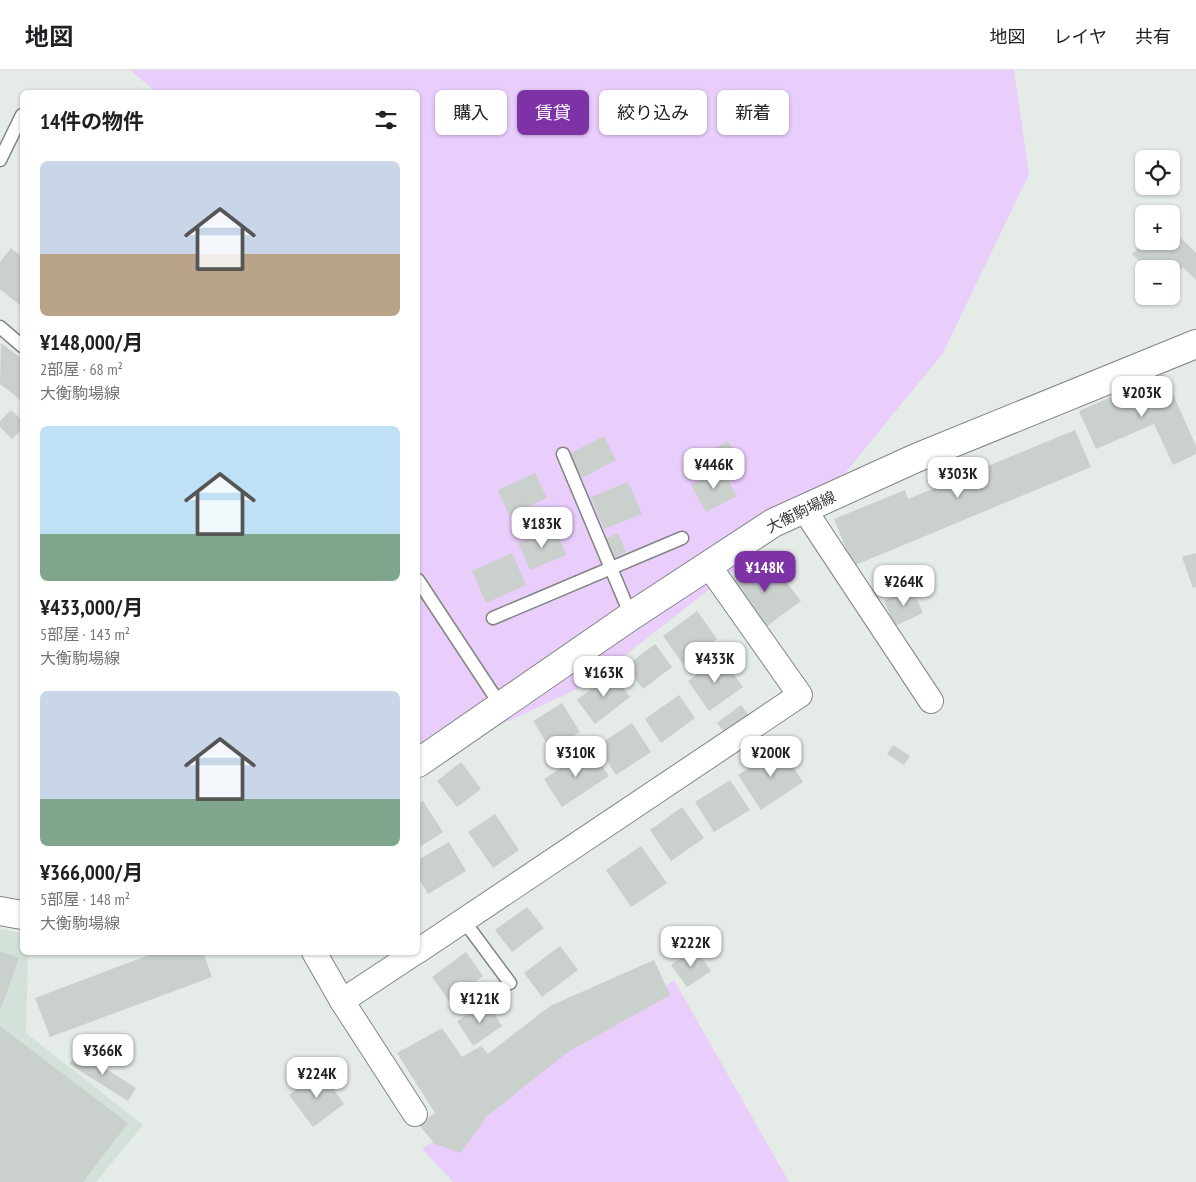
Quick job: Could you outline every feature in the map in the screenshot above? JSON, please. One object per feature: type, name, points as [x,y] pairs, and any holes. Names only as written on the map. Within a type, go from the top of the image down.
[{"type":"main road","name":"大衡駒場線","points":[[420,762],[631,616],[773,523],[916,458],[1196,344]]},
{"type":"main road","points":[[0,911],[20,915]]},
{"type":"street","points":[[804,509],[931,701]]},
{"type":"street","points":[[420,950],[800,696],[709,566]]},
{"type":"street","points":[[316,955],[342,1001],[415,1114]]},
{"type":"street","points":[[342,1001],[412,955]]},
{"type":"lane","points":[[0,160],[20,119]]},
{"type":"lane","points":[[0,327],[20,344]]},
{"type":"lane","points":[[563,454],[631,616]]},
{"type":"lane","points":[[493,618],[682,538]]},
{"type":"lane","points":[[420,583],[501,706]]},
{"type":"lane","points":[[464,921],[510,983]]},
{"type":"shaded area","points":[[130,70],[1014,70],[1029,174],[943,353],[824,499],[590,683],[420,762],[420,90],[154,90]]},
{"type":"shaded area","points":[[0,929],[20,933],[20,955],[28,955],[26,1033],[143,1125],[96,1182],[0,1182]]},
{"type":"shaded area","points":[[674,980],[789,1182],[453,1182],[422,1149]]},
{"type":"building","points":[[1180,237],[1196,253],[1196,280],[1183,267],[1180,270],[1180,260],[1138,260],[1132,254],[1136,250],[1180,250]]},
{"type":"building","points":[[11,248],[20,255],[20,305],[0,289],[0,262]]},
{"type":"building","points":[[1,343],[20,357],[20,399],[0,384]]},
{"type":"building","points":[[1164,374],[1196,446],[1196,454],[1173,465],[1154,424],[1096,449],[1079,411]]},
{"type":"building","points":[[11,410],[20,418],[20,431],[12,439],[0,427],[0,421]]},
{"type":"building","points":[[1075,430],[1091,467],[853,566],[834,519],[905,490],[908,499]]},
{"type":"building","points":[[604,436],[616,460],[582,478],[569,454]]},
{"type":"building","points":[[728,441],[734,452],[723,459],[716,448]]},
{"type":"building","points":[[722,469],[737,496],[706,512],[691,485]]},
{"type":"building","points":[[535,473],[547,498],[509,515],[498,490]]},
{"type":"building","points":[[628,482],[642,514],[604,529],[591,497]]},
{"type":"building","points":[[555,527],[566,555],[530,570],[518,543]]},
{"type":"building","points":[[618,533],[626,552],[613,558],[605,539]]},
{"type":"building","points":[[512,553],[526,585],[486,603],[472,571]]},
{"type":"building","points":[[1196,553],[1196,587],[1193,588],[1182,557]]},
{"type":"building","points":[[767,557],[801,601],[763,629],[730,584]]},
{"type":"building","points":[[912,588],[923,613],[895,626],[884,601]]},
{"type":"building","points":[[697,611],[717,639],[683,664],[663,636]]},
{"type":"building","points":[[655,644],[672,667],[643,689],[626,666]]},
{"type":"building","points":[[721,657],[743,687],[709,711],[688,681]]},
{"type":"building","points":[[612,673],[630,697],[595,724],[577,700]]},
{"type":"building","points":[[679,695],[695,718],[661,743],[645,719]]},
{"type":"building","points":[[562,703],[580,732],[551,750],[533,721]]},
{"type":"building","points":[[741,705],[751,718],[727,736],[717,723]]},
{"type":"building","points":[[632,723],[651,752],[616,775],[597,746]]},
{"type":"building","points":[[893,745],[910,756],[904,765],[887,754]]},
{"type":"building","points":[[781,747],[803,782],[761,810],[738,775]]},
{"type":"building","points":[[590,749],[609,776],[562,807],[544,779]]},
{"type":"building","points":[[461,762],[481,789],[457,807],[437,781]]},
{"type":"building","points":[[730,780],[750,810],[714,832],[695,802]]},
{"type":"building","points":[[423,801],[443,832],[420,847],[420,803]]},
{"type":"building","points":[[682,807],[704,838],[671,861],[650,830]]},
{"type":"building","points":[[495,814],[519,850],[493,868],[468,832]]},
{"type":"building","points":[[449,842],[466,871],[428,894],[420,880],[420,859]]},
{"type":"building","points":[[641,846],[667,883],[631,907],[606,870]]},
{"type":"building","points":[[527,907],[544,928],[512,952],[495,930]]},
{"type":"building","points":[[560,946],[578,970],[542,997],[524,973]]},
{"type":"building","points":[[695,948],[711,971],[687,987],[671,965]]},
{"type":"building","points":[[0,951],[19,958],[0,1011]]},
{"type":"building","points":[[466,952],[483,976],[449,1001],[432,977]]},
{"type":"building","points":[[149,955],[204,955],[212,977],[50,1037],[35,998]]},
{"type":"building","points":[[654,960],[670,995],[568,1052],[486,1117],[461,1153],[435,1144],[419,1125],[435,1113],[397,1053],[442,1028],[462,1057],[481,1046],[488,1054],[550,1006]]},
{"type":"building","points":[[487,1002],[502,1026],[473,1046],[457,1021]]},
{"type":"building","points":[[0,1026],[128,1123],[83,1182],[0,1182]]},
{"type":"building","points":[[78,1051],[136,1088],[128,1101],[69,1064]]},
{"type":"building","points":[[321,1072],[344,1104],[313,1127],[289,1095]]}]
